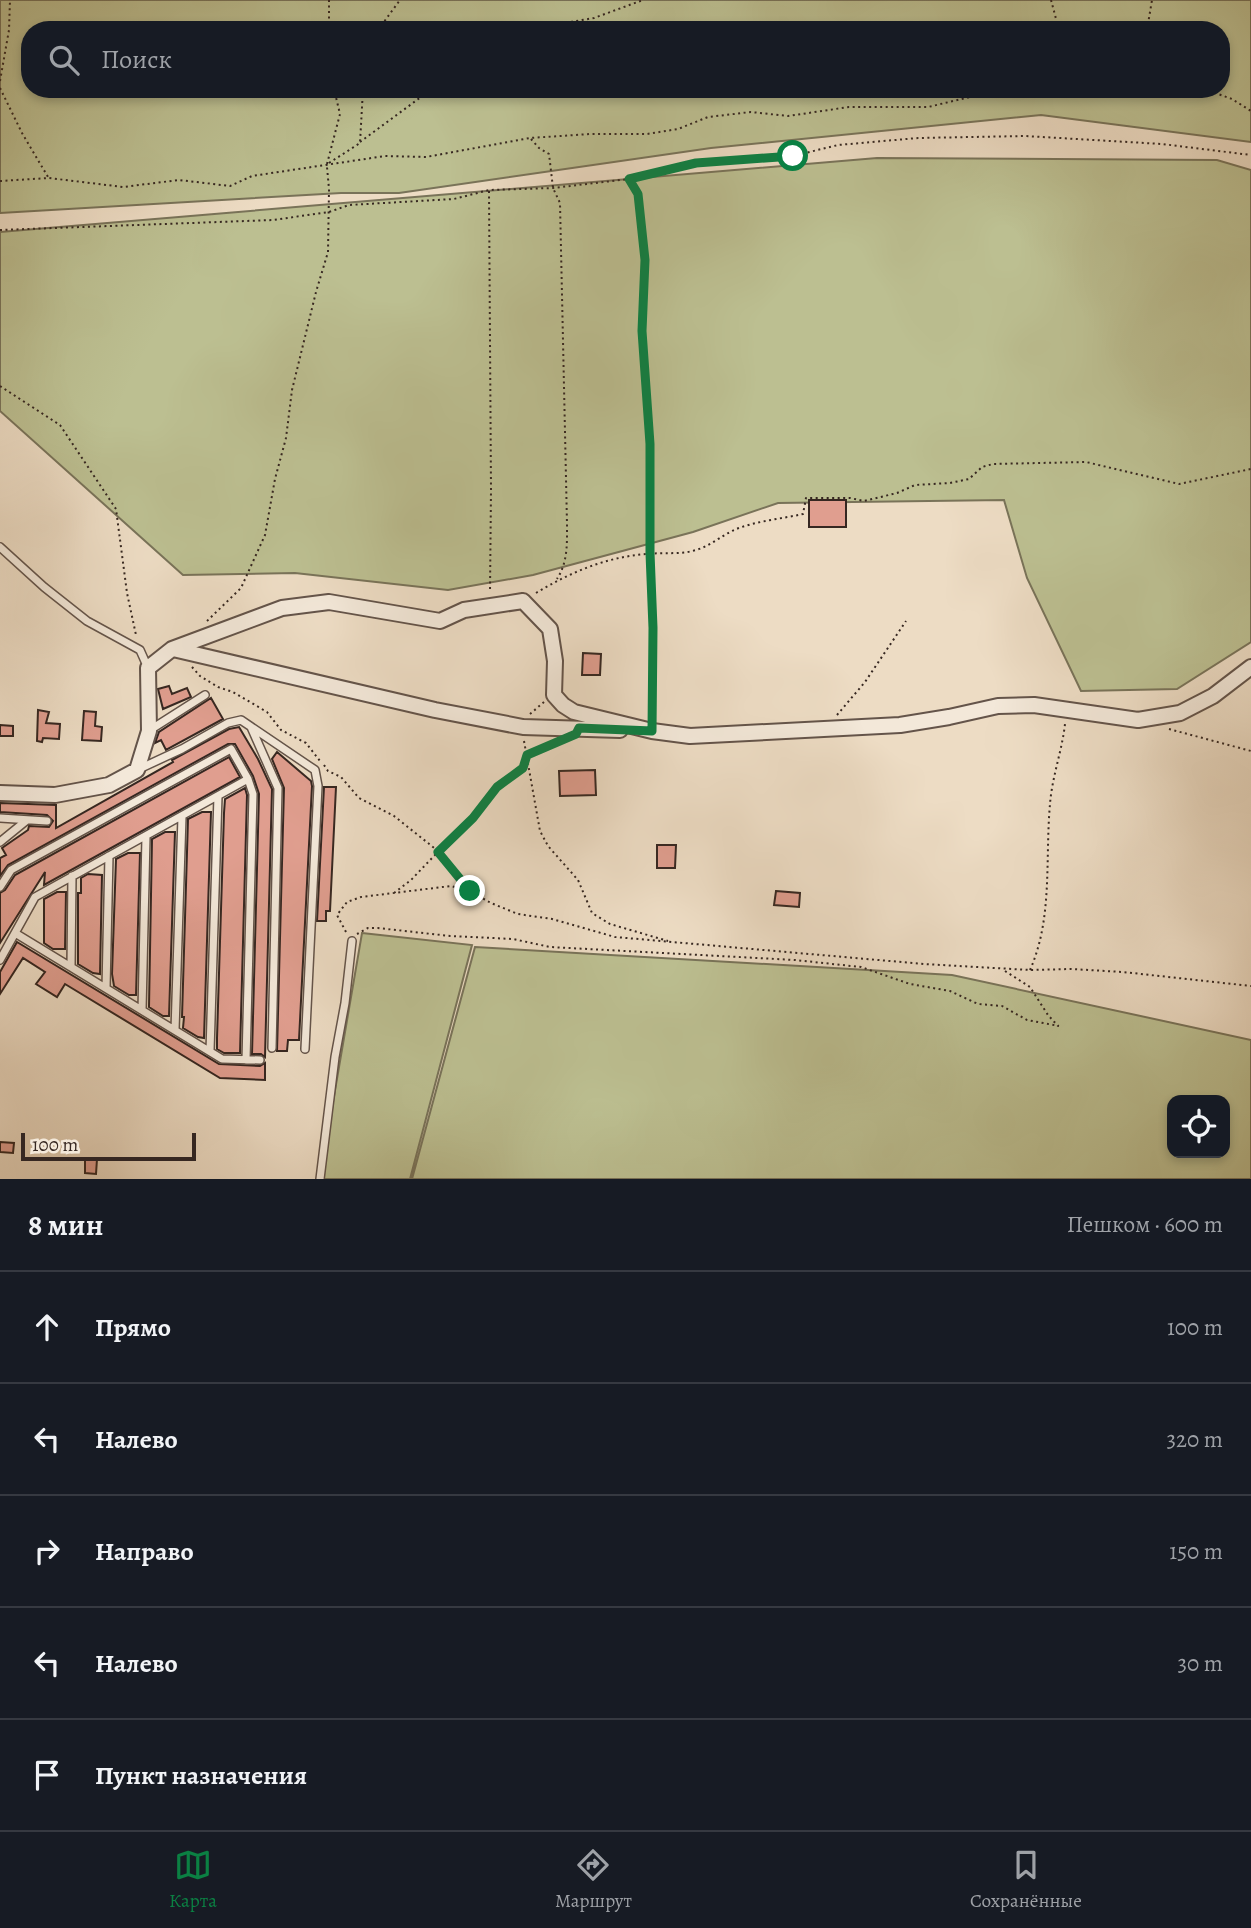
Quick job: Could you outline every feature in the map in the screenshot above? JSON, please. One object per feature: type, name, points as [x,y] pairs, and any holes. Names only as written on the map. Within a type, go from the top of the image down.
[{"type":"street","points":[[0,793],[55,795],[109,785],[137,770],[149,731],[148,668],[172,649],[282,608],[329,602],[440,621],[464,610],[523,601],[550,629],[555,661],[554,695],[563,705],[574,712],[652,731]]},
{"type":"street","points":[[172,649],[435,710],[523,727],[652,731],[690,736],[900,725],[998,706],[1034,705],[1138,720],[1180,713],[1213,696],[1251,667]]},
{"type":"lane","points":[[0,547],[87,621],[140,650],[148,668]]},
{"type":"lane","points":[[149,731],[205,695]]},
{"type":"lane","points":[[137,770],[228,723],[241,720],[315,770],[318,786],[305,1049]]},
{"type":"lane","points":[[250,726],[278,788],[272,1048]]},
{"type":"lane","points":[[0,887],[11,870],[231,749],[253,794],[246,1060]]},
{"type":"lane","points":[[0,960],[35,897],[248,779]]},
{"type":"lane","points":[[210,1051],[218,796]]},
{"type":"lane","points":[[175,1030],[181,817]]},
{"type":"lane","points":[[0,818],[47,821]]},
{"type":"lane","points":[[0,842],[27,820]]},
{"type":"lane","points":[[142,1010],[146,837]]},
{"type":"lane","points":[[106,988],[109,856]]},
{"type":"lane","points":[[71,967],[72,876]]},
{"type":"lane","points":[[15,933],[222,1059],[260,1060]]},
{"type":"lane","points":[[320,1179],[352,941]]},
{"type":"path","points":[[0,81],[9,30],[10,0]]},
{"type":"path","points":[[329,0],[329,21]]},
{"type":"path","points":[[385,21],[400,0]]},
{"type":"path","points":[[576,21],[594,18],[643,0]]},
{"type":"path","points":[[1051,0],[1057,21]]},
{"type":"path","points":[[1148,21],[1152,0]]},
{"type":"path","points":[[0,88],[22,133],[49,178]]},
{"type":"path","points":[[203,624],[241,588],[265,535],[286,438],[292,390],[328,253],[327,165],[340,114],[336,98]]},
{"type":"path","points":[[360,143],[362,98]]},
{"type":"path","points":[[327,165],[420,98]]},
{"type":"path","points":[[0,181],[49,178],[123,187],[179,180],[230,187],[252,176],[385,156],[426,157],[530,138],[647,134],[678,129],[708,117],[751,113],[788,116],[849,107],[928,107],[966,98]]},
{"type":"path","points":[[1229,98],[1251,111]]},
{"type":"path","points":[[0,230],[273,220],[329,212],[349,205],[454,199],[489,190],[553,188],[629,179],[696,163],[793,156],[838,145],[918,138],[1025,135],[1162,144],[1251,155]]},
{"type":"path","points":[[530,138],[539,148],[550,154],[553,188],[560,203],[567,553],[564,570],[556,580]]},
{"type":"path","points":[[629,179],[638,194],[645,260],[642,331],[650,444],[652,731]]},
{"type":"path","points":[[489,190],[490,605]]},
{"type":"path","points":[[0,386],[60,425],[116,509],[127,593],[140,650]]},
{"type":"path","points":[[523,601],[577,570],[606,561],[650,553],[671,554],[696,550],[734,530],[803,514],[806,498],[850,498],[864,501],[897,493],[915,485],[969,479],[982,467],[993,464],[1086,462],[1179,484],[1251,469]]},
{"type":"path","points":[[825,729],[865,682],[906,621]]},
{"type":"path","points":[[191,665],[200,676],[267,712],[281,730],[306,743],[328,771],[341,778],[359,798],[394,816],[438,852],[470,891]]},
{"type":"path","points":[[554,695],[523,721],[540,831],[548,846],[578,880],[592,913],[610,924],[676,943]]},
{"type":"path","points":[[1030,970],[1039,950],[1047,893],[1050,805],[1067,709]]},
{"type":"path","points":[[1163,727],[1251,751]]},
{"type":"path","points":[[392,894],[411,880],[473,818],[497,787],[523,768],[527,755],[576,734],[579,728]]},
{"type":"path","points":[[1002,969],[1030,987],[1048,1015],[1059,1026],[1027,1020],[1002,1006],[978,1004],[950,990],[911,984],[861,967],[795,960],[550,947],[513,939],[377,928],[368,928],[358,933],[352,941],[340,925],[337,915],[347,902],[361,897],[451,886],[470,891],[518,914],[552,919],[615,937],[1002,969],[1124,972],[1251,986]]},
{"type":"green space","points":[[0,0],[1251,0],[1251,142],[1041,115],[711,148],[399,193],[341,193],[0,213]]},
{"type":"green space","points":[[877,158],[1217,160],[1251,170],[1251,642],[1177,689],[1081,691],[1027,578],[1004,500],[778,503],[693,532],[533,575],[448,590],[295,573],[183,575],[0,411],[0,232]]},
{"type":"green space","points":[[362,933],[472,945],[410,1179],[323,1179],[333,1102]]},
{"type":"green space","points":[[475,947],[952,975],[1251,1040],[1251,1179],[412,1179]]},
{"type":"building","points":[[809,500],[846,500],[846,527],[809,527]]},
{"type":"building","points":[[583,653],[601,654],[600,675],[582,675]]},
{"type":"building","points":[[169,686],[172,694],[187,688],[191,697],[163,709],[158,689]]},
{"type":"building","points":[[211,698],[223,719],[166,750],[161,740],[155,743],[159,732]]},
{"type":"building","points":[[38,710],[49,712],[46,723],[60,724],[59,739],[43,738],[42,742],[37,741]]},
{"type":"building","points":[[84,711],[96,712],[95,726],[102,727],[101,741],[82,740]]},
{"type":"building","points":[[0,725],[13,726],[13,736],[0,736]]},
{"type":"building","points":[[239,727],[272,789],[265,1057],[252,1054],[259,794],[253,776],[235,744],[228,744],[8,865],[0,876],[0,858],[6,855],[2,848],[28,830],[29,826],[49,827],[53,821],[47,815],[0,812],[0,803],[56,805],[56,828],[173,762],[172,760],[229,729]]},
{"type":"building","points":[[277,752],[311,781],[312,786],[299,1040],[288,1040],[287,1051],[277,1051],[284,788],[272,759]]},
{"type":"building","points":[[229,757],[240,777],[44,885],[45,872],[0,943],[0,893],[15,875]]},
{"type":"building","points":[[595,770],[596,795],[560,796],[559,771]]},
{"type":"building","points":[[324,787],[336,787],[330,911],[326,911],[326,921],[317,921]]},
{"type":"building","points":[[245,788],[247,795],[240,1053],[224,1053],[217,1049],[217,1038],[225,799]]},
{"type":"building","points":[[202,812],[211,812],[204,1038],[183,1028],[182,1017],[188,819]]},
{"type":"building","points":[[165,832],[175,832],[169,1016],[163,1016],[149,1007],[152,839]]},
{"type":"building","points":[[657,845],[676,845],[675,868],[657,868]]},
{"type":"building","points":[[128,853],[140,853],[136,995],[129,995],[114,986],[112,974],[116,859]]},
{"type":"building","points":[[88,874],[102,875],[100,974],[78,964],[78,893],[81,893],[81,878]]},
{"type":"building","points":[[776,891],[800,893],[799,907],[774,905]]},
{"type":"building","points":[[57,892],[66,892],[65,949],[53,949],[44,943],[44,899]]},
{"type":"building","points":[[17,942],[219,1064],[260,1066],[265,1063],[265,1080],[220,1078],[65,984],[57,997],[36,984],[45,972],[23,958],[0,994],[0,972]]},
{"type":"building","points":[[0,1142],[14,1143],[13,1153],[0,1152]]},
{"type":"building","points":[[85,1159],[97,1159],[96,1174],[85,1173]]},
{"type":"route","points":[[470,891],[438,852],[473,818],[497,787],[523,768],[527,755],[576,734],[579,728],[652,731],[650,444],[642,331],[645,260],[638,194],[629,179],[696,163],[793,156]]}]
